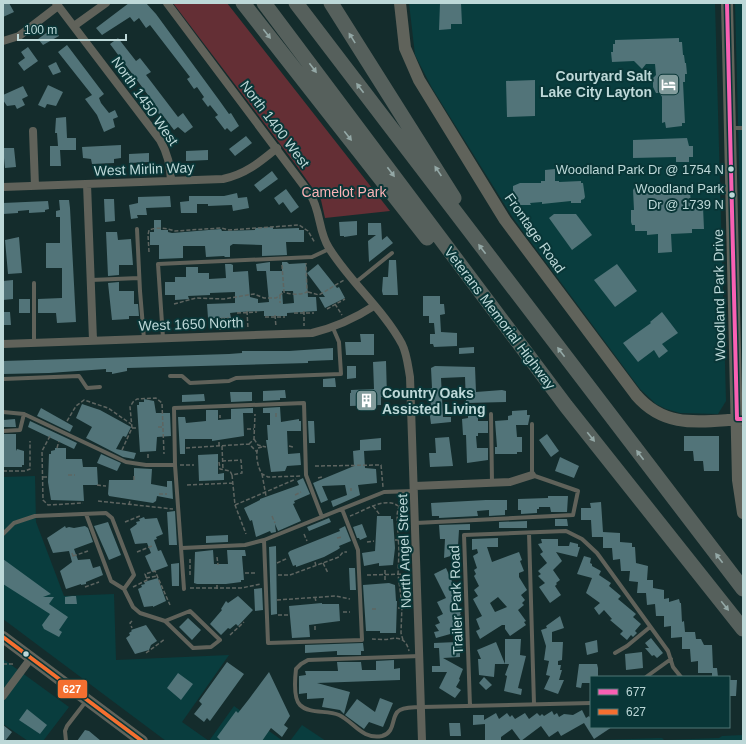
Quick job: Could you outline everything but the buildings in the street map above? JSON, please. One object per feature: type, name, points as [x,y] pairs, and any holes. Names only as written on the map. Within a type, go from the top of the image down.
[{"type":"highway","points":[[243,3],[546,390],[566,406]]},
{"type":"highway","name":"Veterans Memorial Highway","points":[[264,3],[566,406],[743,629]]},
{"type":"highway","name":"Veterans Memorial Highway","points":[[296,3],[743,589]]},
{"type":"highway","points":[[331,3],[451,191],[468,230]]},
{"type":"street","points":[[74,26],[106,3]]},
{"type":"street","name":"North 1400 West","points":[[167,3],[278,148],[316,203],[321,229],[329,249],[390,325],[403,345]]},
{"type":"street","name":"Frontage Road","points":[[400,3],[402,34],[408,58],[418,80],[505,220],[636,395],[656,412],[673,420],[740,419]]},
{"type":"street","name":"Woodland Park Drive","points":[[727,3],[740,419],[738,480],[743,513]]},
{"type":"street","points":[[3,41],[19,36],[57,4]]},
{"type":"street","name":"North 1450 West","points":[[57,4],[160,140],[170,162],[171,181]]},
{"type":"street","points":[[33,131],[35,186]]},
{"type":"street","name":"West Mirlin Way","points":[[3,187],[223,179],[237,176],[252,169],[278,148]]},
{"type":"street","points":[[87,184],[94,340]]},
{"type":"street","name":"West 1650 North","points":[[3,344],[312,333],[333,328],[350,321],[374,306]]},
{"type":"street","name":"North Angel Street","points":[[403,345],[410,377],[415,488],[422,741]]},
{"type":"street","points":[[415,488],[510,482],[532,475]]},
{"type":"street","points":[[3,637],[142,741]]},
{"type":"street","points":[[3,696],[31,658]]},
{"type":"lane","points":[[730,128],[743,128]]},
{"type":"lane","points":[[137,229],[144,339]]},
{"type":"lane","points":[[162,338],[158,264],[312,257],[329,249]]},
{"type":"lane","points":[[353,279],[392,253]]},
{"type":"lane","points":[[91,280],[139,278]]},
{"type":"lane","points":[[34,283],[34,343]]},
{"type":"lane","points":[[170,376],[182,376],[190,383],[230,381],[236,378],[341,374],[340,342],[333,328]]},
{"type":"lane","points":[[3,379],[79,376],[86,388],[100,387]]},
{"type":"lane","points":[[185,588],[174,408],[304,403],[306,476],[322,517]]},
{"type":"lane","points":[[3,412],[24,414],[126,462],[146,465],[178,465]]},
{"type":"lane","points":[[3,431],[20,430],[24,414]]},
{"type":"lane","points":[[491,414],[492,483]]},
{"type":"lane","points":[[416,523],[573,515],[578,491],[532,475],[532,424]]},
{"type":"lane","points":[[182,548],[245,545],[264,540],[384,492],[415,488]]},
{"type":"lane","points":[[264,540],[268,643],[362,640],[358,550],[342,509]]},
{"type":"lane","points":[[3,534],[14,523],[35,516],[106,513],[112,518],[134,575],[124,589]]},
{"type":"lane","points":[[86,514],[111,581],[124,589],[133,607],[140,613],[165,621],[193,648],[211,647],[220,640],[190,611],[165,621]]},
{"type":"lane","name":"Trailer Park Road","points":[[470,706],[464,535],[566,531],[582,539],[597,553],[650,626],[668,652],[673,667],[680,676]]},
{"type":"lane","points":[[530,533],[534,704]]},
{"type":"lane","points":[[615,652],[627,646],[650,626]]},
{"type":"lane","points":[[420,656],[308,660],[296,669],[296,699],[300,705],[306,708],[339,715],[366,735],[382,736],[389,732],[392,728],[396,714],[401,709],[422,707],[590,703]]},
{"type":"lane","points":[[647,676],[671,659]]},
{"type":"lane","points":[[66,741],[65,731],[67,726],[87,700]]},
{"type":"path","points":[[149,252],[148,235],[149,230],[153,229],[170,229],[175,232],[221,228],[229,230],[299,225],[308,232],[315,243]]},
{"type":"path","points":[[306,263],[307,292]]},
{"type":"path","points":[[282,265],[284,292]]},
{"type":"path","points":[[284,292],[288,294],[307,292],[319,295],[353,279]]},
{"type":"path","points":[[174,304],[196,298],[224,299],[254,294],[264,298],[276,298],[284,292]]},
{"type":"path","points":[[280,295],[280,303]]},
{"type":"path","points":[[327,309],[345,299]]},
{"type":"path","points":[[335,304],[342,317]]},
{"type":"path","points":[[237,313],[247,311],[257,312]]},
{"type":"path","points":[[247,311],[248,329]]},
{"type":"path","points":[[304,312],[304,326]]},
{"type":"path","points":[[294,313],[314,313]]},
{"type":"path","points":[[275,316],[276,327]]},
{"type":"path","points":[[265,317],[285,317]]},
{"type":"path","points":[[219,318],[220,330]]},
{"type":"path","points":[[209,319],[229,318]]},
{"type":"path","points":[[122,450],[132,428],[130,407],[133,402],[137,399],[156,398],[162,403],[164,454]]},
{"type":"path","points":[[67,421],[76,406],[84,400],[108,408],[131,424]]},
{"type":"path","points":[[276,413],[276,418]]},
{"type":"path","points":[[255,414],[254,439],[255,443],[262,447]]},
{"type":"path","points":[[158,427],[163,427]]},
{"type":"path","points":[[247,429],[254,429]]},
{"type":"path","points":[[50,436],[42,452],[43,500],[48,505],[83,503]]},
{"type":"path","points":[[186,448],[249,444],[254,439]]},
{"type":"path","points":[[3,472],[25,471],[30,468],[30,441]]},
{"type":"path","points":[[57,448],[59,441]]},
{"type":"path","points":[[249,444],[256,452],[258,467],[262,474],[264,492],[266,496]]},
{"type":"path","points":[[222,446],[223,470]]},
{"type":"path","points":[[256,452],[258,448],[266,447]]},
{"type":"path","points":[[148,454],[148,460]]},
{"type":"path","points":[[223,461],[241,460],[242,473],[232,475]]},
{"type":"path","points":[[220,462],[220,469],[230,471],[232,475],[235,505],[246,534]]},
{"type":"path","points":[[178,465],[194,465]]},
{"type":"path","points":[[315,466],[381,465],[383,486]]},
{"type":"path","points":[[134,474],[134,480]]},
{"type":"path","points":[[262,474],[268,477],[306,476]]},
{"type":"path","points":[[68,475],[75,475]]},
{"type":"path","points":[[318,478],[322,477]]},
{"type":"path","points":[[235,505],[296,479]]},
{"type":"path","points":[[187,485],[233,483]]},
{"type":"path","points":[[97,485],[106,486]]},
{"type":"path","points":[[295,495],[300,492]]},
{"type":"path","points":[[160,494],[167,494]]},
{"type":"path","points":[[404,496],[399,506],[397,515],[400,551],[398,574],[402,608],[401,633],[403,640],[410,651]]},
{"type":"path","points":[[129,505],[130,500]]},
{"type":"path","points":[[98,501],[173,509]]},
{"type":"path","points":[[350,516],[373,506],[391,502],[399,506]]},
{"type":"path","points":[[373,506],[380,515]]},
{"type":"path","points":[[125,522],[140,516]]},
{"type":"path","points":[[272,516],[275,523]]},
{"type":"path","points":[[304,534],[307,541]]},
{"type":"path","points":[[337,538],[342,537]]},
{"type":"path","points":[[395,540],[408,540]]},
{"type":"path","points":[[367,542],[374,541]]},
{"type":"path","points":[[136,552],[152,546]]},
{"type":"path","points":[[73,556],[88,551]]},
{"type":"path","points":[[278,575],[290,575],[339,557],[343,552],[347,552]]},
{"type":"path","points":[[72,553],[74,559]]},
{"type":"path","points":[[218,557],[218,565]]},
{"type":"path","points":[[190,558],[190,574]]},
{"type":"path","points":[[277,563],[288,558]]},
{"type":"path","points":[[314,562],[316,566]]},
{"type":"path","points":[[323,563],[328,573]]},
{"type":"path","points":[[385,570],[385,580]]},
{"type":"path","points":[[130,588],[143,583],[147,580],[145,574],[155,571],[170,605]]},
{"type":"path","points":[[245,573],[254,573]]},
{"type":"path","points":[[367,575],[409,574]]},
{"type":"path","points":[[146,578],[157,576]]},
{"type":"path","points":[[85,587],[99,582]]},
{"type":"path","points":[[217,583],[217,589]]},
{"type":"path","points":[[185,588],[241,588],[261,584]]},
{"type":"path","points":[[277,600],[336,596],[350,599]]},
{"type":"path","points":[[316,597],[316,602]]},
{"type":"path","points":[[372,609],[376,608]]},
{"type":"path","points":[[398,608],[410,608]]},
{"type":"path","points":[[343,612],[350,612]]},
{"type":"path","points":[[278,615],[289,614]]},
{"type":"path","points":[[132,620],[130,623],[132,628]]},
{"type":"path","points":[[230,635],[244,622]]},
{"type":"path","points":[[315,624],[315,630]]},
{"type":"path","points":[[372,639],[388,640],[398,638],[403,640]]},
{"type":"path","points":[[146,654],[165,639]]},
{"type":"path","points":[[3,664],[15,664]]},
{"type":"shaded area","points":[[409,3],[715,3],[726,401],[718,414],[680,413],[666,409],[656,404],[640,389],[513,218],[432,88],[415,55]]},
{"type":"shaded area","points":[[735,3],[743,3],[743,287],[740,200]]},
{"type":"shaded area","points":[[35,476],[36,522],[64,596],[114,594],[116,660],[229,655],[182,722],[209,741],[166,741],[3,619],[3,477]]},
{"type":"shaded area","points":[[3,659],[69,707],[43,741],[28,741],[3,724]]},
{"type":"shaded area","points":[[234,706],[283,741],[209,741]]},
{"type":"shaded area","points":[[302,725],[326,741],[290,741]]},
{"type":"shaded area","points":[[743,735],[743,741],[571,741],[662,738],[664,740],[719,738],[722,736]]},
{"type":"green space","name":"Camelot Park","points":[[173,3],[227,3],[390,211],[325,218],[321,200]]},
{"type":"transit line","name":"677","points":[[727,3],[737,419],[743,419]]},
{"type":"transit line","name":"627","points":[[3,637],[142,741]]},
{"type":"place","name":"Courtyard Salt Lake City Layton","points":[[668,84]]},
{"type":"place","name":"Woodland Park Dr @ 1754 N","points":[[731,169]]},
{"type":"place","name":"Woodland Park Dr @ 1739 N","points":[[732,195]]},
{"type":"place","name":"Country Oaks Assisted Living","points":[[366,401]]}]
